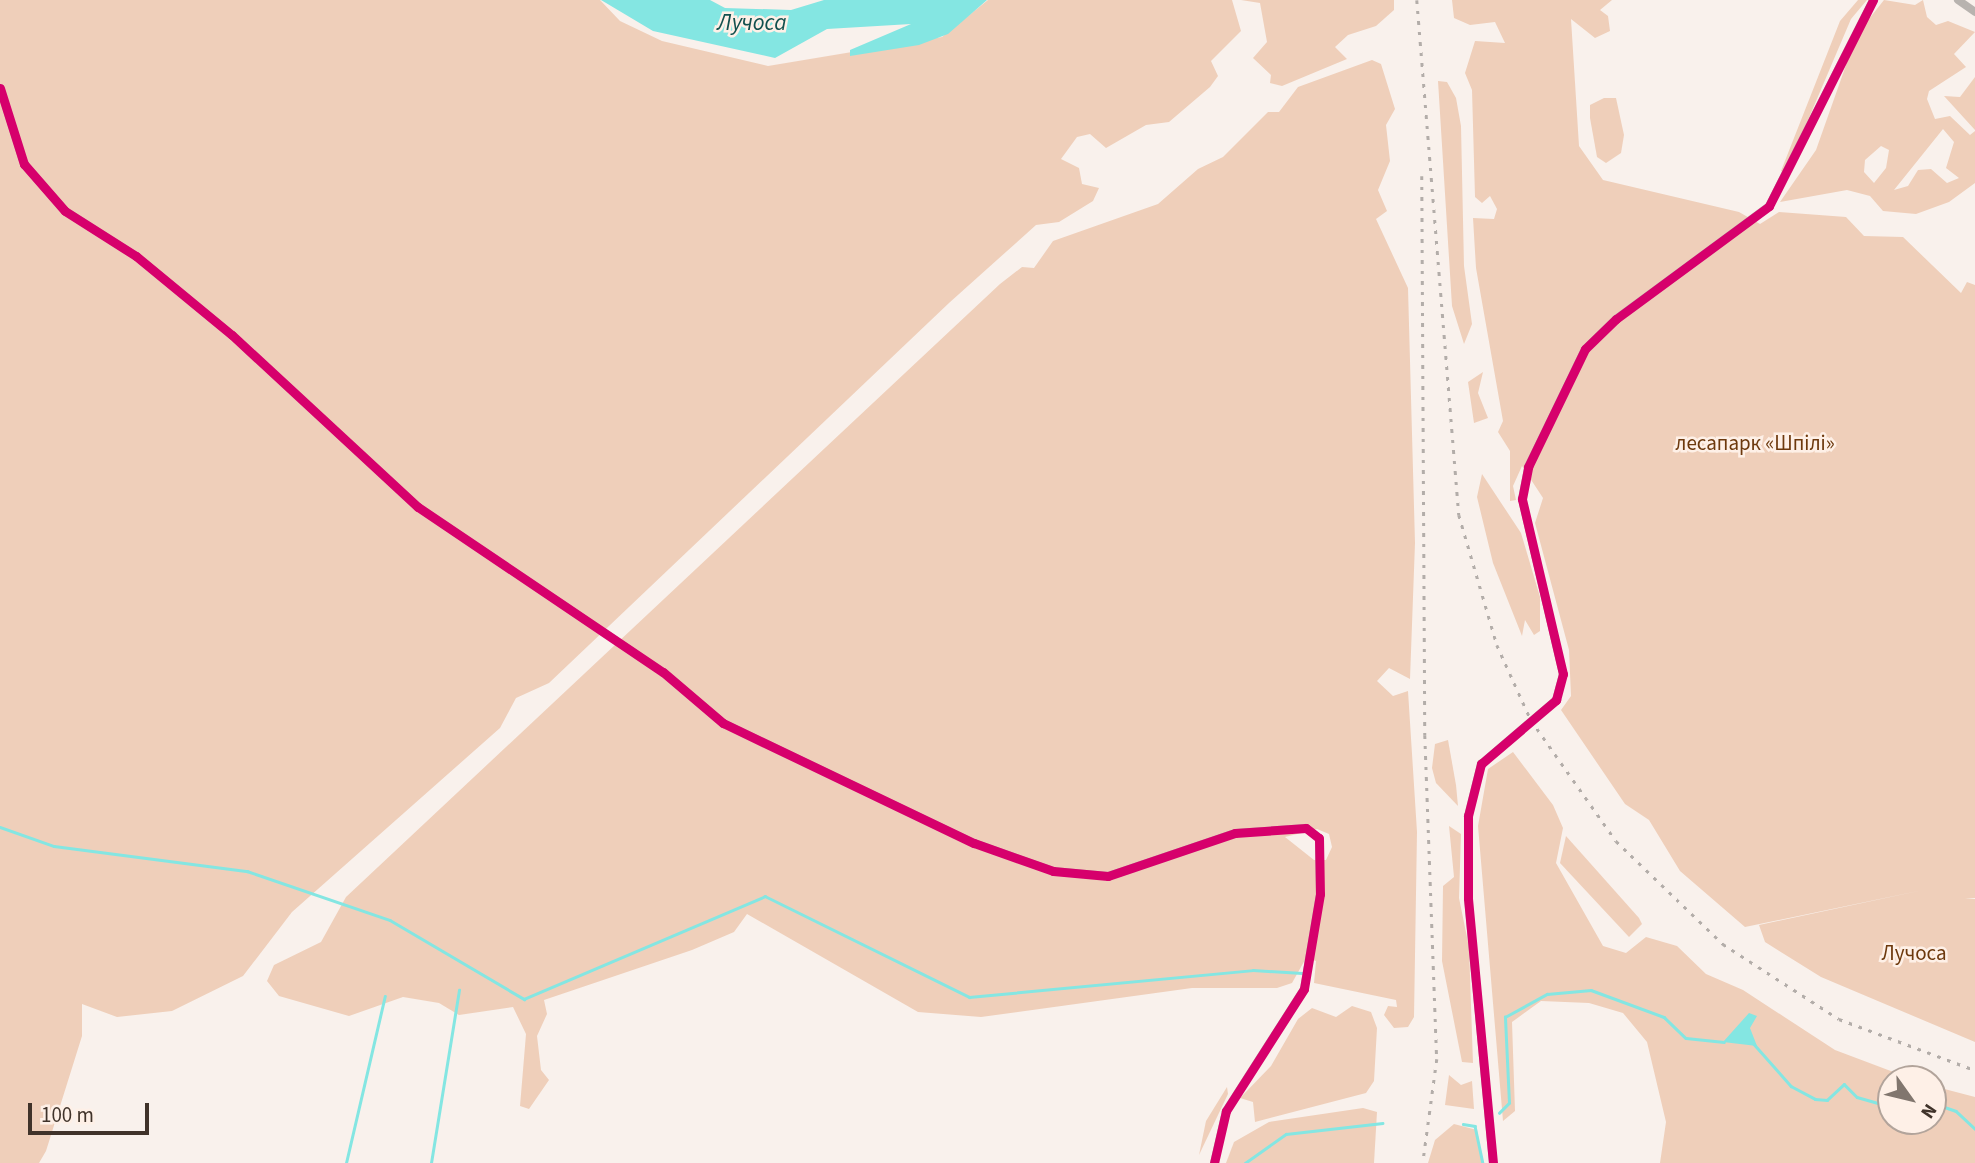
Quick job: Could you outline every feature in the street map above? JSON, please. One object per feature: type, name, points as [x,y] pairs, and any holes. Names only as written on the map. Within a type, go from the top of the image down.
[{"type":"street","points":[[1493,1163],[1468,898],[1468,816],[1481,764],[1556,700],[1563,674],[1522,499],[1528,467],[1586,349],[1616,318],[1769,206],[1873,0]]},
{"type":"street","points":[[1958,0],[1975,12]]},
{"type":"street","points":[[0,88],[24,164],[65,211],[135,256],[233,335],[418,507],[663,672],[723,723],[974,843],[1053,871],[1108,876],[1235,833],[1306,828],[1319,838],[1320,894],[1304,989],[1226,1111],[1214,1163]]},
{"type":"green space","points":[[0,0],[600,0],[620,21],[662,41],[768,66],[942,37],[988,0],[1232,0],[1241,31],[1211,61],[1218,76],[1210,87],[1169,122],[1146,125],[1106,148],[1090,134],[1077,137],[1061,159],[1079,168],[1082,184],[1099,188],[1093,201],[1059,222],[1036,225],[949,303],[549,683],[516,698],[500,728],[292,912],[243,976],[172,1011],[117,1017],[82,1004],[82,1036],[46,1151],[39,1163],[0,1163]]},
{"type":"green space","points":[[1241,0],[1394,0],[1394,10],[1376,26],[1348,35],[1335,47],[1347,59],[1282,86],[1270,83],[1271,75],[1253,58],[1267,42],[1260,3]]},
{"type":"green space","name":"лесапарк «Шпілі»","points":[[1452,0],[1612,0],[1600,10],[1608,16],[1610,31],[1595,38],[1571,19],[1579,146],[1603,180],[1739,212],[1760,224],[1779,212],[1846,217],[1864,236],[1903,237],[1961,293],[1967,282],[1975,285],[1975,898],[1965,898],[1975,899],[1975,1042],[1821,977],[1765,942],[1759,925],[1923,890],[1745,927],[1680,871],[1649,820],[1625,804],[1561,710],[1571,696],[1569,650],[1535,523],[1543,498],[1522,466],[1513,486],[1516,500],[1510,501],[1510,451],[1498,432],[1503,421],[1476,268],[1473,218],[1494,219],[1497,209],[1490,196],[1482,203],[1475,197],[1472,90],[1465,73],[1475,41],[1505,43],[1495,22],[1470,25],[1454,18]]},
{"type":"green space","points":[[1858,0],[1867,0],[1851,19],[1785,174],[1781,171],[1840,21]]},
{"type":"green space","points":[[1884,0],[1915,5],[1923,0],[1927,17],[1936,25],[1948,21],[1975,32],[1954,54],[1966,67],[1929,91],[1927,99],[1935,119],[1950,116],[1970,135],[1975,131],[1975,183],[1949,202],[1916,214],[1883,211],[1870,196],[1847,190],[1780,202],[1816,150],[1857,34]],"holes":[[[1943,129],[1954,142],[1946,168],[1959,178],[1947,183],[1931,169],[1918,170],[1908,186],[1894,190]],[[1881,146],[1889,150],[1886,168],[1874,183],[1864,172],[1865,160]]]},
{"type":"green space","points":[[1372,60],[1381,64],[1395,109],[1386,125],[1390,161],[1378,190],[1387,211],[1376,219],[1408,288],[1415,543],[1410,679],[1389,668],[1377,681],[1393,696],[1408,691],[1417,832],[1414,1017],[1408,1027],[1394,1028],[1384,1015],[1388,1006],[1397,1007],[1396,1000],[1314,983],[1316,961],[1306,958],[1292,983],[1277,988],[1192,988],[981,1017],[918,1012],[747,914],[734,932],[692,950],[544,1000],[547,1014],[537,1036],[541,1070],[549,1080],[529,1109],[520,1106],[526,1034],[513,1007],[459,1015],[439,1003],[403,997],[349,1016],[279,996],[267,981],[274,965],[321,942],[346,897],[1000,284],[1022,267],[1034,268],[1053,241],[1158,204],[1198,169],[1223,157],[1268,112],[1279,112],[1298,87]],"holes":[[[1317,829],[1329,834],[1332,847],[1326,860],[1314,860],[1285,837]]]},
{"type":"green space","points":[[1975,77],[1975,130],[1944,96],[1960,97]]},
{"type":"green space","points":[[1438,81],[1447,82],[1456,98],[1461,126],[1464,266],[1472,324],[1464,344],[1452,306]]},
{"type":"green space","points":[[1604,98],[1616,98],[1624,135],[1621,153],[1606,163],[1597,157],[1590,118],[1590,105]]},
{"type":"green space","points":[[1483,372],[1478,393],[1488,418],[1474,423],[1468,382]]},
{"type":"green space","points":[[1482,474],[1521,533],[1540,597],[1540,631],[1534,635],[1525,620],[1522,636],[1493,563],[1477,497]]},
{"type":"green space","points":[[1448,740],[1458,806],[1436,783],[1432,768],[1435,744]]},
{"type":"green space","points":[[1513,752],[1553,805],[1563,828],[1556,863],[1603,946],[1626,953],[1646,937],[1677,946],[1706,974],[1743,990],[1835,1050],[1877,1066],[1877,1135],[1947,1135],[1947,1090],[1975,1097],[1975,1163],[1660,1163],[1666,1122],[1647,1042],[1623,1013],[1589,1003],[1541,1001],[1512,1022],[1515,1111],[1503,1121],[1478,826],[1488,769]]},
{"type":"green space","points":[[1449,826],[1461,834],[1459,898],[1469,947],[1473,1063],[1462,1062],[1442,961],[1443,886],[1454,877]]},
{"type":"green space","points":[[1566,836],[1639,918],[1642,924],[1629,937],[1560,863]]},
{"type":"green space","points":[[1352,1006],[1371,1012],[1377,1028],[1374,1081],[1366,1093],[1255,1122],[1253,1102],[1240,1098],[1271,1066],[1298,1019],[1312,1008],[1336,1017]]},
{"type":"green space","points":[[1449,1075],[1461,1085],[1472,1081],[1474,1109],[1445,1105]]},
{"type":"green space","points":[[1227,1087],[1228,1094],[1199,1155],[1206,1121]]},
{"type":"green space","points":[[1363,1108],[1377,1112],[1374,1163],[1226,1163],[1234,1142],[1269,1122]]},
{"type":"green space","points":[[1454,1124],[1477,1130],[1483,1163],[1428,1163],[1435,1140]]},
{"type":"water","name":"Лучоса","points":[[601,0],[710,0],[725,8],[791,10],[824,0],[987,0],[948,34],[919,45],[850,56],[850,50],[911,24],[827,29],[775,58],[653,31]]},
{"type":"water","points":[[1749,1013],[1757,1016],[1750,1028],[1757,1046],[1723,1042]]},
{"type":"waterway","points":[[0,827],[54,846],[247,871],[390,920],[524,999],[765,896],[969,997],[1253,970],[1302,973]]},
{"type":"waterway","points":[[431,1163],[459,990]]},
{"type":"waterway","points":[[1499,1113],[1509,1103],[1505,1017],[1547,994],[1591,990],[1664,1017],[1686,1038],[1724,1042]]},
{"type":"waterway","points":[[346,1163],[385,996]]},
{"type":"waterway","points":[[1754,1044],[1791,1086],[1815,1099],[1827,1100],[1844,1084],[1857,1097],[1877,1103]]},
{"type":"waterway","points":[[1947,1108],[1956,1111],[1975,1129]]},
{"type":"waterway","points":[[1245,1163],[1286,1134],[1382,1123]]},
{"type":"waterway","points":[[1463,1124],[1475,1126],[1483,1163]]},
{"type":"railway","points":[[1417,0],[1459,515],[1497,645],[1531,720],[1616,841],[1723,944],[1839,1019],[1975,1070]]},
{"type":"railway","points":[[1422,176],[1425,735],[1437,1059],[1423,1163]]},
{"type":"cycle path","points":[[1493,1163],[1468,898],[1468,816],[1481,764],[1556,700],[1563,674],[1522,499],[1528,467],[1585,349],[1616,319],[1769,206],[1873,0]]},
{"type":"cycle path","points":[[0,88],[24,164],[65,211],[136,256],[232,335],[418,507],[663,672],[723,723],[974,843],[1053,871],[1108,876],[1235,833],[1306,828],[1319,838],[1320,894],[1304,989],[1226,1111],[1214,1163]]}]
